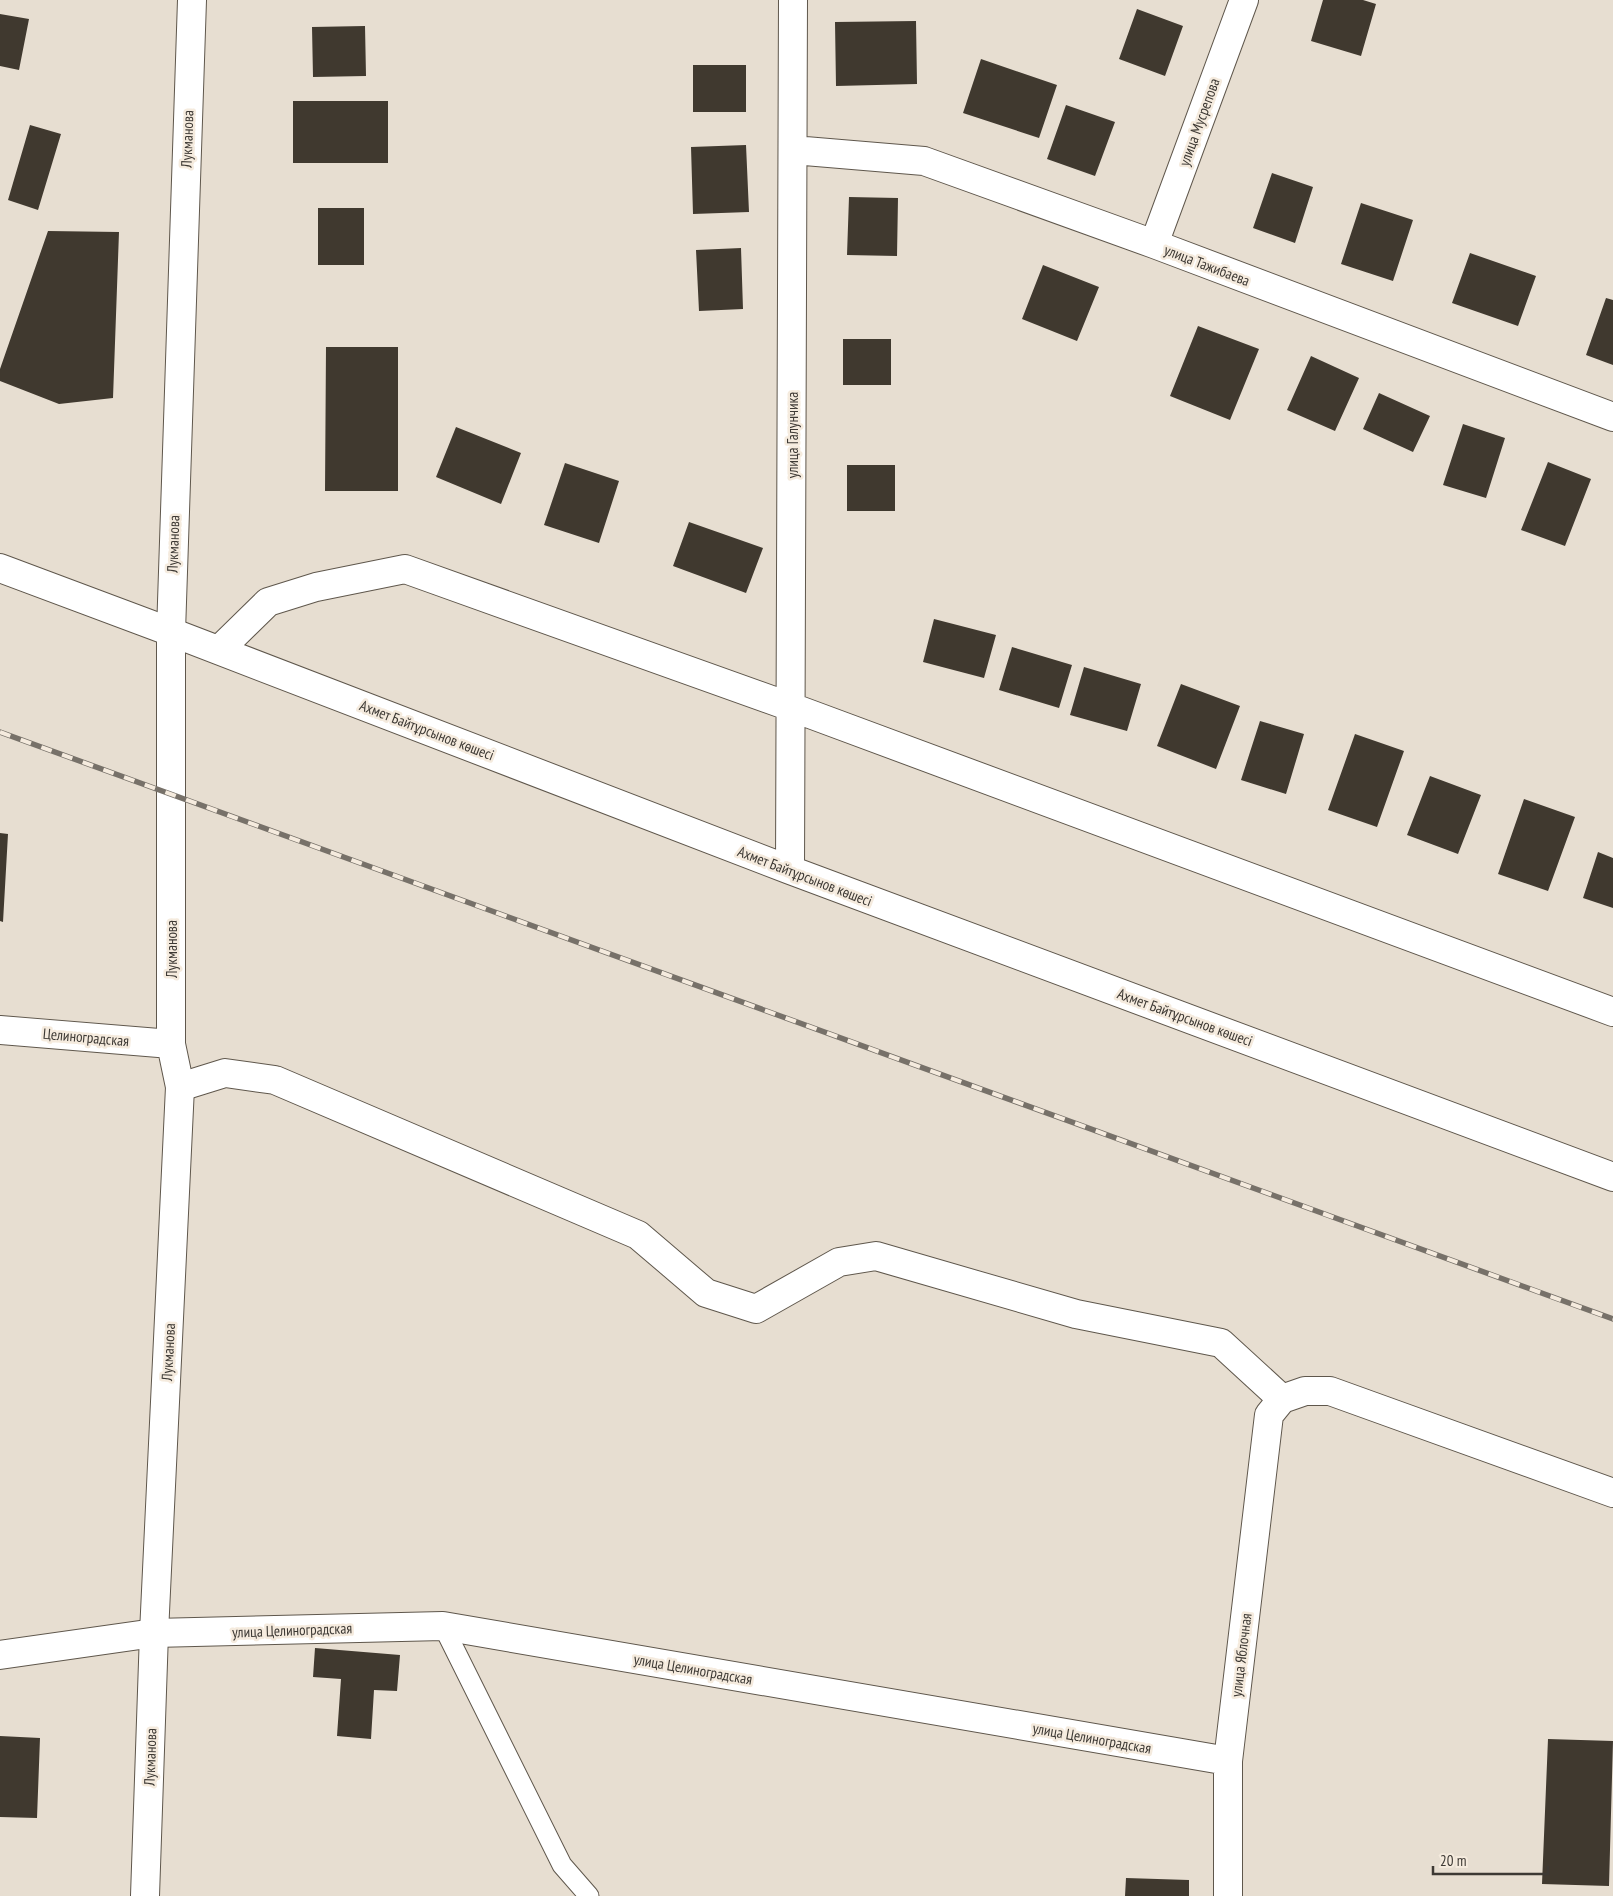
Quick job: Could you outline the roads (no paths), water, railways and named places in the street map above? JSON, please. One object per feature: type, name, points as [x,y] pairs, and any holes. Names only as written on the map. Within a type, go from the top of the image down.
[{"type":"street","name":"Лукманова","points":[[145,1896],[154,1633],[180,1087],[172,1044],[170,632],[192,0]]},
{"type":"street","name":"улица Галунчика","points":[[790,870],[793,0]]},
{"type":"street","name":"улица Мусрепова","points":[[1154,244],[1244,0]]},
{"type":"street","name":"улица Тажибаева","points":[[792,150],[924,161],[1154,244],[1613,417]]},
{"type":"street","name":"Ахмет Байтұрсынов көшесі","points":[[0,568],[219,650],[790,870],[1613,1177]]},
{"type":"street","points":[[219,650],[268,602],[316,587],[404,569],[791,707],[1613,1012]]},
{"type":"street","name":"Целиноградская","points":[[0,1030],[172,1044]]},
{"type":"street","points":[[180,1087],[225,1073],[275,1080],[638,1235],[706,1293],[756,1309],[839,1262],[876,1256],[1076,1314],[1221,1343],[1276,1407],[1305,1391],[1330,1391],[1613,1493]]},
{"type":"street","name":"улица Яблочная","points":[[1228,1896],[1228,1761],[1276,1407]]},
{"type":"street","name":"улица Целиноградская","points":[[0,1655],[154,1633],[443,1626],[1228,1761]]},
{"type":"lane","points":[[443,1626],[562,1865],[589,1896]]},
{"type":"railway","points":[[0,732],[1613,1319]]}]
